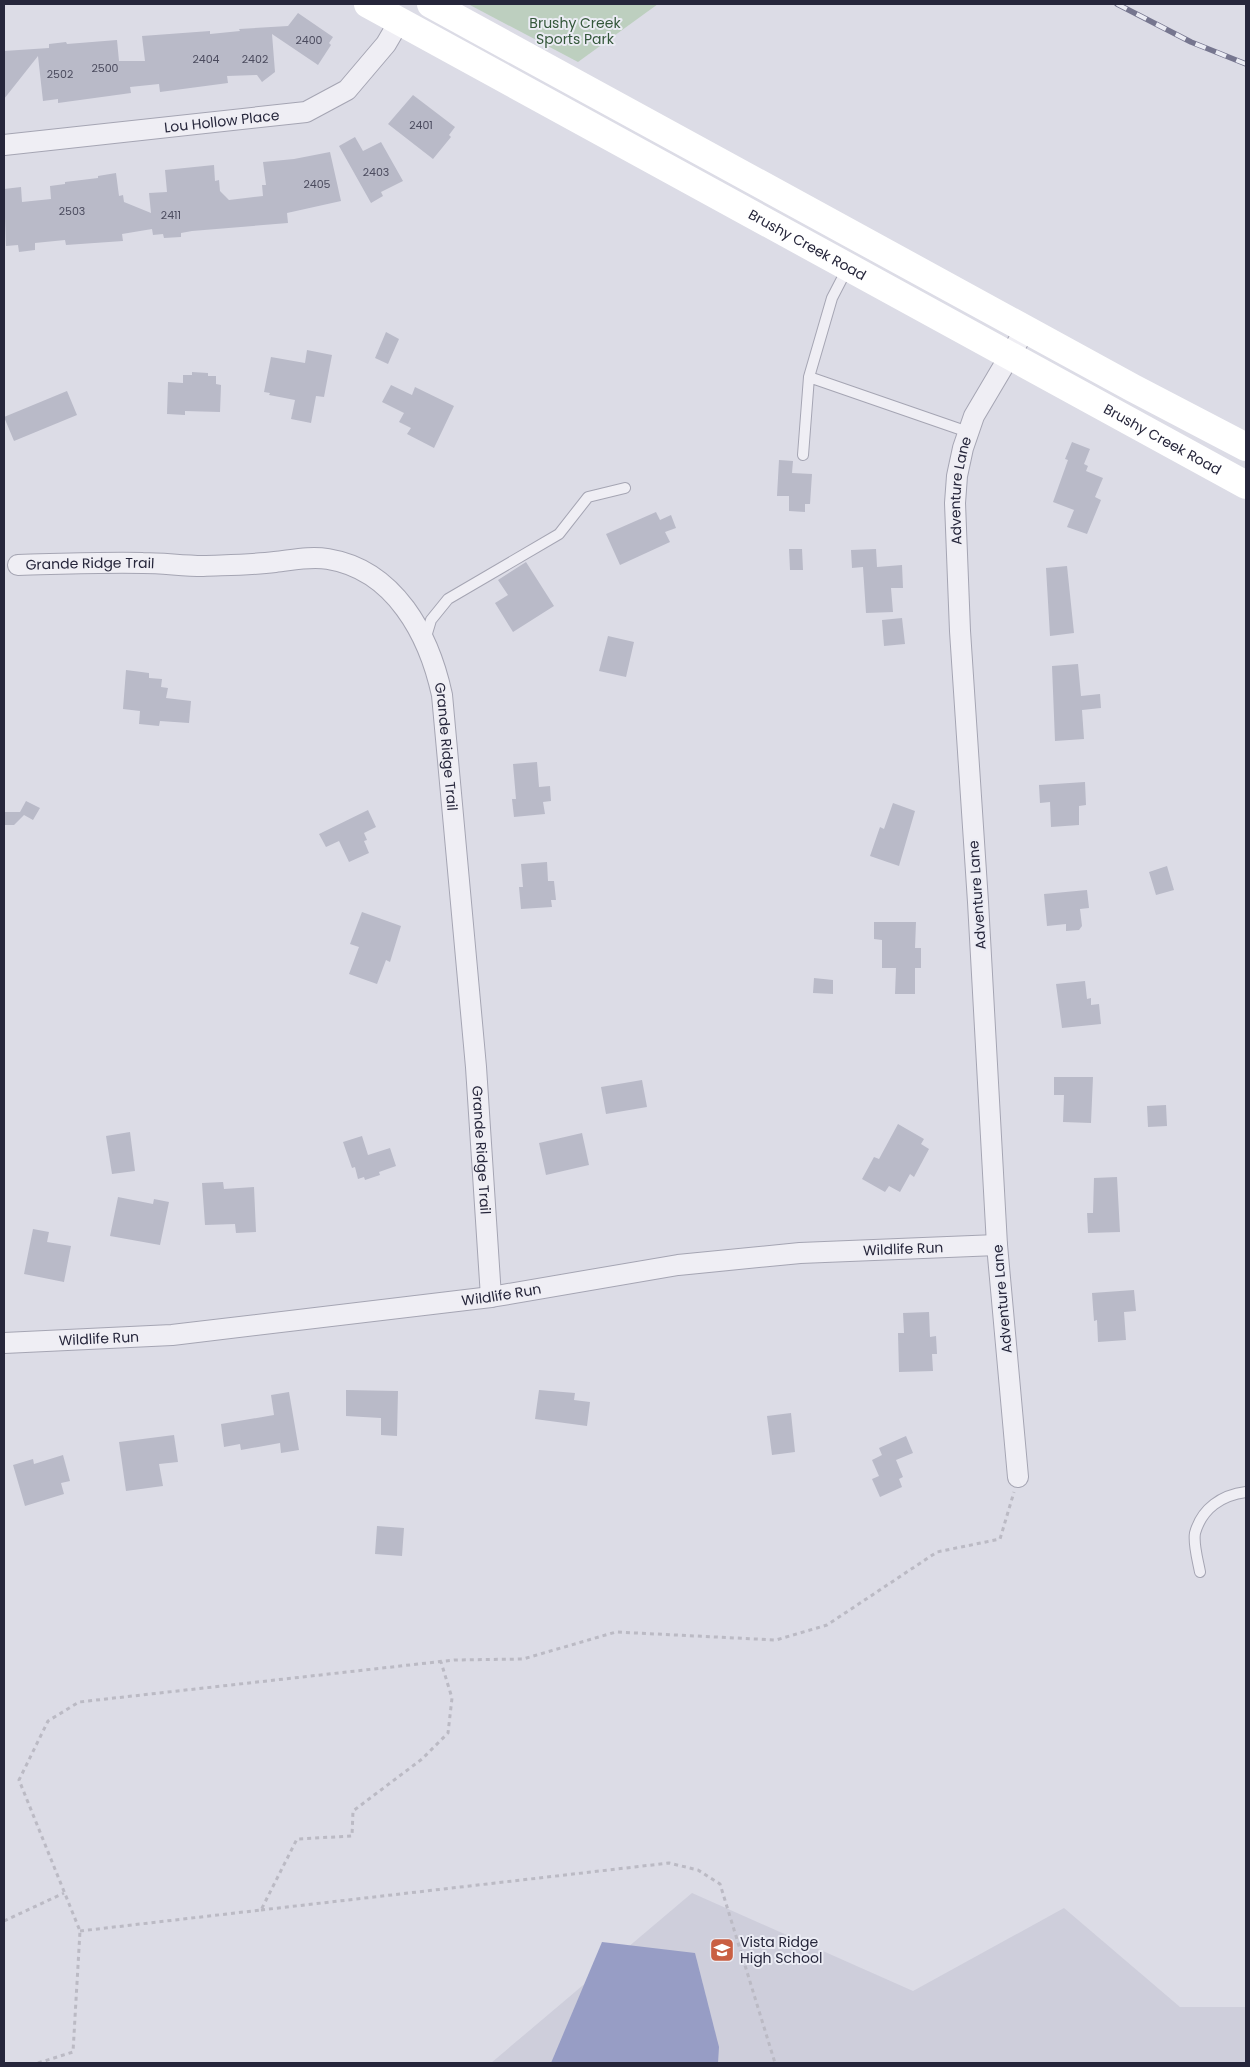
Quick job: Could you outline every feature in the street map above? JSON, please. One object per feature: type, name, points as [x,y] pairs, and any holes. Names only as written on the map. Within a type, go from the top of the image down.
[{"type":"main road","name":"Brushy Creek Road","points":[[368,4],[1246,485]]},
{"type":"main road","name":"Brushy Creek Road","points":[[431,4],[1133,388],[1246,447]]},
{"type":"street","name":"Lou Hollow Place","points":[[4,144],[306,112],[347,90],[386,44],[400,20]]},
{"type":"street","name":"Adventure Lane","points":[[1018,1477],[997,1245],[978,902],[960,631],[955,503],[957,476],[968,432],[977,409],[1026,328]]},
{"type":"street","name":"Grande Ridge Trail","points":[[18,565],[98,562],[200,566],[256,564],[306,558],[327,559],[349,564],[378,580],[405,608],[425,641],[436,668],[442,695],[476,1067],[490,1298]]},
{"type":"street","name":"Wildlife Run","points":[[4,1343],[172,1335],[490,1298],[687,1264],[809,1252],[997,1245]]},
{"type":"lane","points":[[803,455],[809,377],[832,298],[849,266]]},
{"type":"lane","points":[[809,377],[968,432]]},
{"type":"lane","points":[[425,641],[431,620],[448,599],[560,534],[588,497],[625,488]]},
{"type":"lane","points":[[1200,1572],[1195,1535],[1203,1517],[1212,1506],[1224,1497],[1246,1492]]},
{"type":"path","points":[[38,2063],[73,2052],[80,1931],[19,1780],[48,1721],[79,1702],[441,1662],[523,1659],[616,1632],[776,1640],[827,1624],[937,1552],[1000,1539],[1018,1477]]},
{"type":"path","points":[[261,1910],[297,1839],[352,1836],[354,1811],[422,1759],[448,1733],[452,1698],[441,1662]]},
{"type":"path","points":[[80,1931],[669,1863],[698,1870],[720,1884],[775,2063]]},
{"type":"path","points":[[4,1920],[64,1894]]},
{"type":"shaded area","name":"Vista Ridge High School","points":[[692,1893],[913,1991],[1064,1908],[1180,2007],[1246,2007],[1246,2063],[491,2063]]},
{"type":"green space","name":"Brushy Creek Sports Park","points":[[468,4],[658,4],[578,62]]},
{"type":"water","points":[[602,1942],[695,1953],[719,2047],[718,2063],[551,2063]]},
{"type":"building","points":[[298,13],[333,37],[329,43],[331,45],[318,65],[272,34],[275,72],[262,82],[257,75],[227,76],[228,83],[160,92],[159,84],[130,87],[131,93],[58,103],[58,99],[43,101],[38,56],[4,99],[4,51],[49,48],[49,44],[66,42],[67,44],[117,40],[119,61],[145,61],[142,36],[210,31],[210,34],[240,31],[239,29],[288,26]]},
{"type":"building","points":[[413,95],[455,127],[449,135],[451,137],[433,159],[388,124]]},
{"type":"building","points":[[355,137],[363,151],[381,142],[403,181],[381,192],[383,196],[371,203],[339,146]]},
{"type":"building","points":[[330,152],[341,201],[287,213],[288,223],[192,231],[181,233],[181,237],[164,238],[163,234],[153,235],[152,229],[122,234],[123,241],[66,245],[65,240],[35,243],[35,250],[19,252],[18,245],[6,246],[4,189],[21,187],[22,202],[51,199],[50,186],[116,173],[119,196],[123,195],[124,202],[151,213],[149,193],[167,192],[165,170],[214,165],[215,181],[219,180],[220,191],[229,200],[263,196],[262,185],[266,185],[263,162],[294,159]]},
{"type":"building","points":[[386,332],[399,339],[388,364],[375,358]]},
{"type":"building","points":[[307,350],[332,355],[324,397],[316,396],[311,423],[291,419],[295,400],[269,395],[270,393],[264,392],[271,357],[305,363]]},
{"type":"building","points":[[192,372],[208,373],[208,376],[216,376],[216,384],[221,385],[220,412],[185,411],[185,415],[167,414],[168,382],[183,383],[183,375],[192,375]]},
{"type":"building","points":[[391,385],[412,395],[415,387],[454,406],[434,448],[407,434],[411,428],[399,422],[404,413],[382,402]]},
{"type":"building","points":[[67,391],[77,415],[14,441],[4,417]]},
{"type":"building","points":[[1072,442],[1090,449],[1084,464],[1088,466],[1086,471],[1103,478],[1095,497],[1101,500],[1087,534],[1067,527],[1074,510],[1053,502],[1068,460],[1065,459]]},
{"type":"building","points":[[779,460],[793,461],[792,473],[812,474],[810,504],[805,504],[805,512],[789,511],[789,496],[777,496]]},
{"type":"building","points":[[656,512],[660,520],[671,515],[676,528],[665,532],[670,542],[620,565],[606,534]]},
{"type":"building","points":[[789,549],[802,549],[803,570],[790,570]]},
{"type":"building","points":[[876,549],[877,567],[902,565],[903,588],[891,588],[893,612],[866,613],[863,567],[852,568],[851,550]]},
{"type":"building","points":[[526,562],[554,606],[513,632],[495,603],[508,595],[498,580]]},
{"type":"building","points":[[1067,566],[1074,633],[1050,636],[1046,568]]},
{"type":"building","points":[[902,618],[905,644],[884,646],[882,620]]},
{"type":"building","points":[[608,636],[634,642],[626,677],[599,671]]},
{"type":"building","points":[[1078,664],[1081,696],[1100,694],[1101,708],[1082,710],[1084,739],[1055,741],[1052,666]]},
{"type":"building","points":[[126,670],[149,673],[149,678],[162,679],[161,687],[168,688],[166,698],[191,701],[189,723],[160,721],[159,726],[139,724],[140,711],[123,709]]},
{"type":"building","points":[[537,762],[539,787],[550,786],[551,801],[543,802],[545,814],[514,817],[512,799],[516,799],[513,764]]},
{"type":"building","points":[[1085,782],[1086,805],[1079,806],[1079,825],[1051,827],[1050,802],[1040,803],[1039,785]]},
{"type":"building","points":[[26,801],[40,808],[33,820],[24,815],[14,825],[4,825],[4,812],[20,812]]},
{"type":"building","points":[[893,803],[915,811],[899,866],[870,856],[880,827],[884,829]]},
{"type":"building","points":[[368,810],[376,827],[364,833],[367,840],[364,841],[369,853],[349,862],[339,841],[326,847],[319,834]]},
{"type":"building","points":[[547,862],[548,881],[554,881],[556,900],[551,900],[552,907],[521,909],[519,887],[523,887],[521,864]]},
{"type":"building","points":[[1167,866],[1174,890],[1156,895],[1149,872]]},
{"type":"building","points":[[1087,890],[1089,908],[1080,909],[1082,926],[1079,930],[1066,931],[1066,924],[1047,926],[1044,894]]},
{"type":"building","points":[[362,912],[401,926],[390,962],[386,960],[377,984],[349,974],[359,947],[350,944]]},
{"type":"building","points":[[874,922],[916,922],[915,948],[921,948],[921,968],[915,968],[915,994],[895,994],[896,968],[882,968],[882,940],[874,939]]},
{"type":"building","points":[[814,978],[833,980],[833,994],[813,993]]},
{"type":"building","points":[[1085,981],[1087,999],[1091,998],[1091,1005],[1099,1004],[1101,1024],[1062,1028],[1056,984]]},
{"type":"building","points":[[1054,1077],[1093,1077],[1091,1123],[1063,1122],[1064,1095],[1054,1095]]},
{"type":"building","points":[[642,1080],[647,1107],[606,1114],[601,1087]]},
{"type":"building","points":[[1166,1105],[1167,1126],[1148,1127],[1147,1106]]},
{"type":"building","points":[[898,1124],[924,1139],[921,1144],[929,1149],[914,1177],[910,1174],[900,1192],[889,1186],[885,1192],[862,1179],[874,1157],[879,1159]]},
{"type":"building","points":[[130,1132],[135,1171],[112,1174],[106,1136]]},
{"type":"building","points":[[582,1133],[589,1165],[546,1175],[539,1143]]},
{"type":"building","points":[[362,1136],[368,1155],[390,1148],[396,1166],[379,1172],[380,1175],[365,1180],[364,1177],[358,1179],[355,1167],[352,1168],[343,1142]]},
{"type":"building","points":[[1117,1177],[1120,1232],[1088,1233],[1087,1213],[1093,1213],[1094,1178]]},
{"type":"building","points":[[223,1182],[224,1189],[254,1187],[256,1232],[236,1233],[235,1224],[205,1225],[202,1183]]},
{"type":"building","points":[[118,1197],[153,1204],[154,1199],[169,1202],[160,1245],[110,1236]]},
{"type":"building","points":[[33,1229],[49,1232],[47,1242],[71,1246],[64,1282],[24,1274]]},
{"type":"building","points":[[1134,1290],[1136,1311],[1124,1312],[1126,1340],[1098,1342],[1097,1320],[1094,1321],[1092,1293]]},
{"type":"building","points":[[929,1312],[930,1337],[936,1336],[937,1354],[932,1354],[933,1371],[899,1372],[898,1333],[904,1333],[903,1313]]},
{"type":"building","points":[[346,1390],[398,1391],[397,1436],[381,1435],[381,1418],[346,1416]]},
{"type":"building","points":[[539,1390],[575,1393],[574,1400],[590,1402],[587,1426],[535,1419]]},
{"type":"building","points":[[289,1392],[299,1450],[281,1453],[280,1443],[241,1450],[240,1444],[224,1447],[221,1424],[274,1415],[271,1395]]},
{"type":"building","points":[[791,1413],[795,1452],[772,1455],[767,1416]]},
{"type":"building","points":[[174,1435],[178,1462],[159,1464],[163,1486],[126,1491],[119,1442]]},
{"type":"building","points":[[906,1436],[913,1453],[896,1460],[903,1477],[899,1479],[902,1487],[880,1497],[872,1479],[879,1476],[872,1460],[882,1455],[879,1448]]},
{"type":"building","points":[[63,1455],[70,1481],[61,1483],[64,1494],[25,1506],[13,1465],[33,1459],[34,1464]]},
{"type":"building","points":[[377,1526],[404,1528],[402,1556],[375,1554]]},
{"type":"railway","points":[[1117,4],[1191,42],[1246,64]]},
{"type":"place","name":"Vista Ridge High School","points":[[722,1950]]}]
